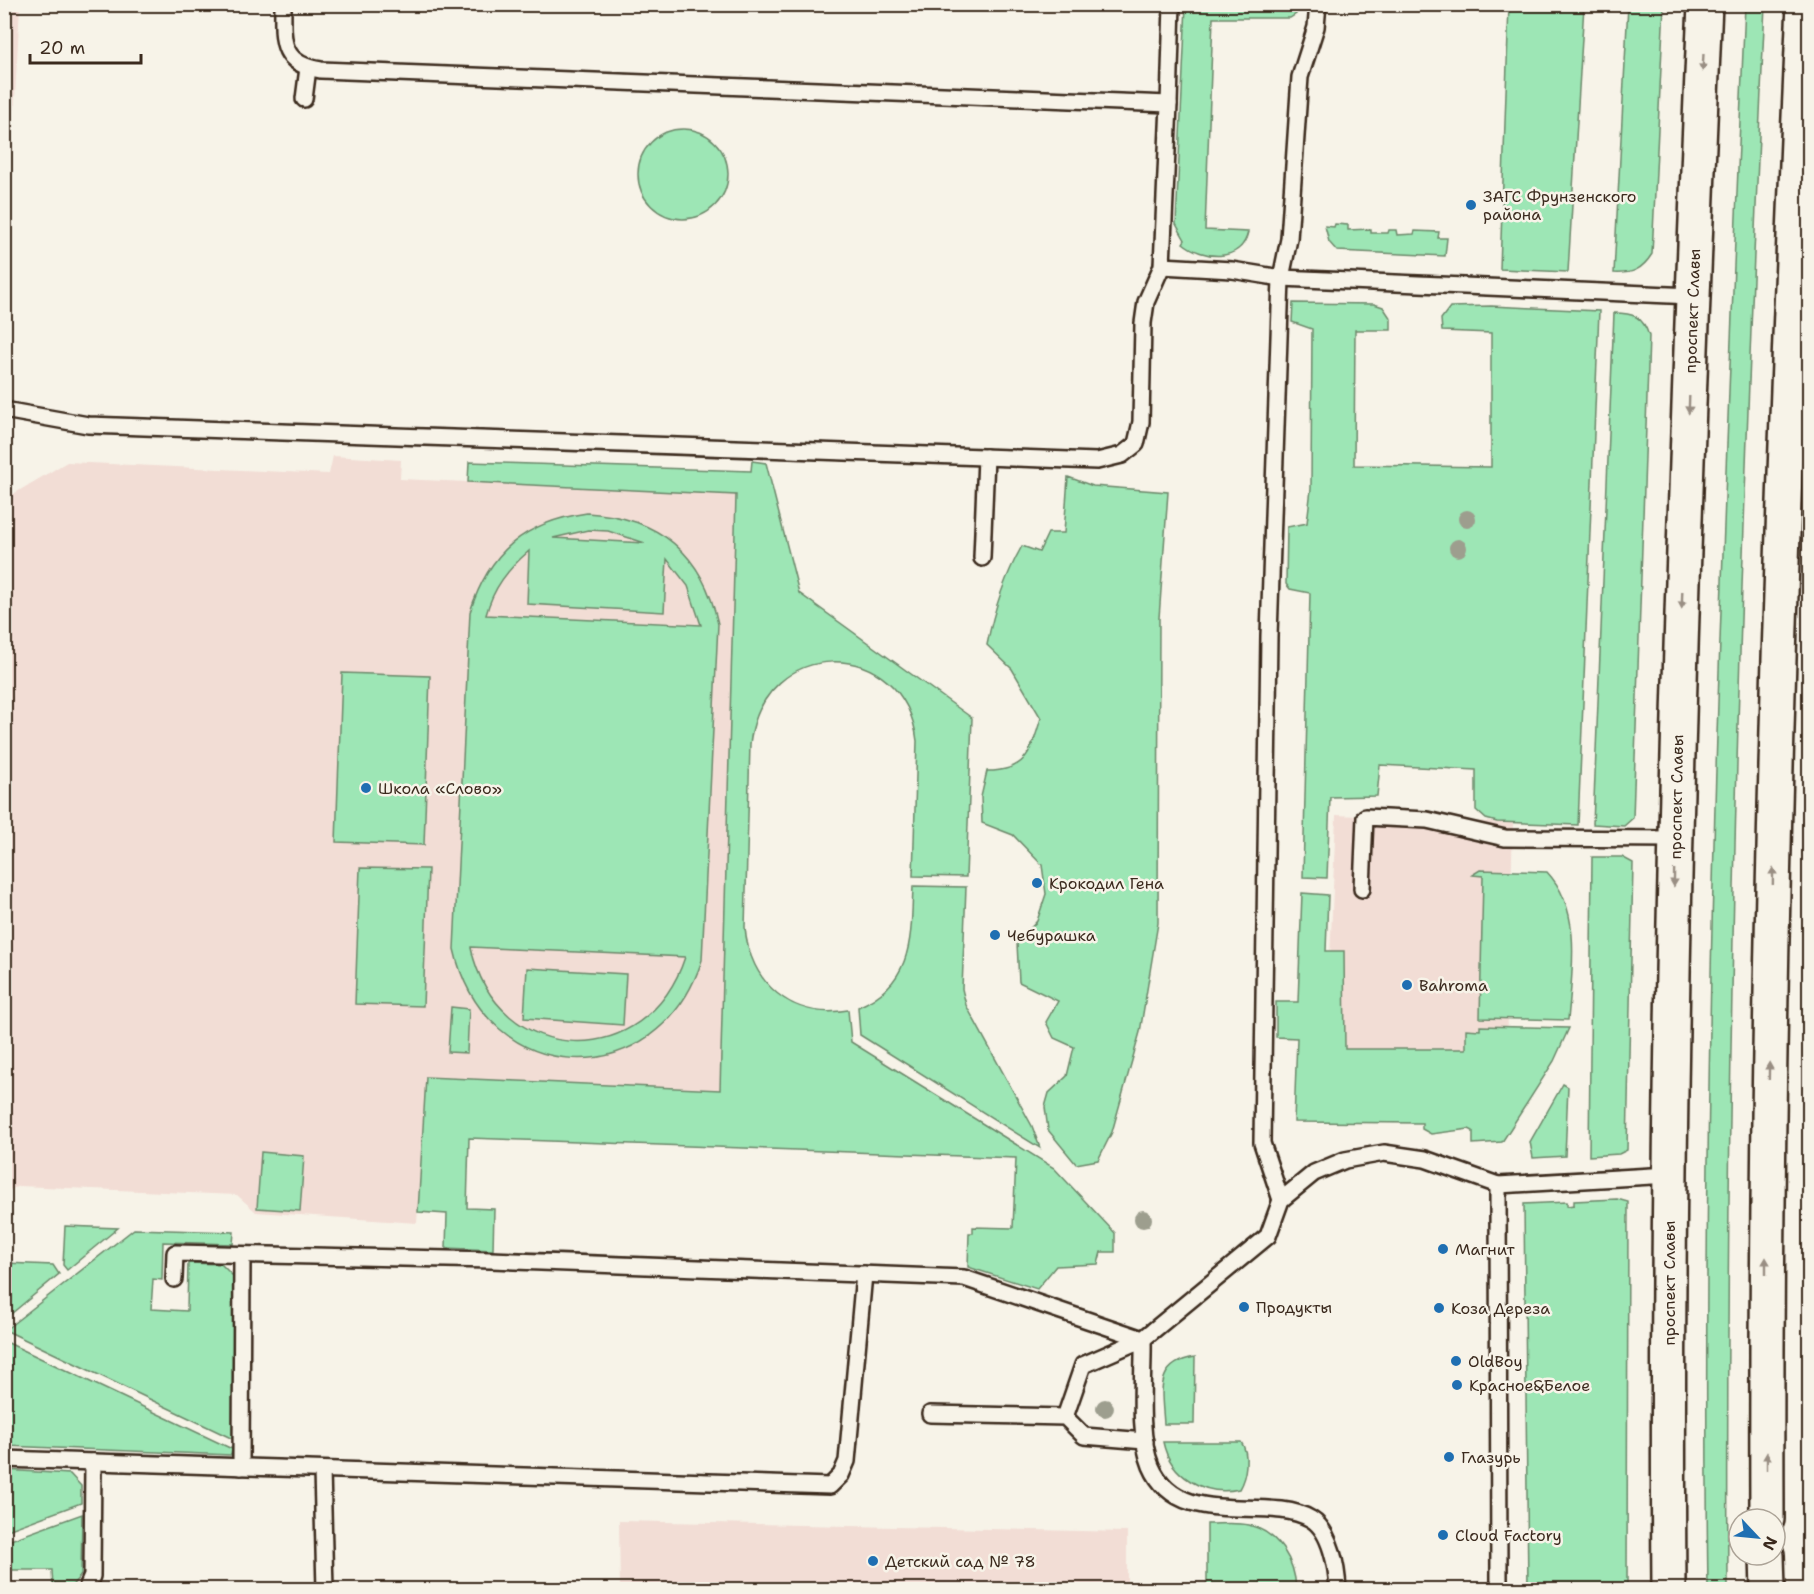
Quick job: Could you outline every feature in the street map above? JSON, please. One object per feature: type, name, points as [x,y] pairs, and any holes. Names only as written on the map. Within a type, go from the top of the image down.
[{"type":"main road","name":"проспект Славы","points":[[1669,1590],[1670,1175],[1675,839],[1692,296],[1705,4]]},
{"type":"main road","points":[[1767,1507],[1766,1191],[1776,722],[1790,307],[1804,4]]},
{"type":"main road","points":[[1767,1567],[1768,1590]]},
{"type":"lane","points":[[283,4],[285,49],[298,64],[308,68],[1169,104]]},
{"type":"lane","points":[[4,410],[88,425],[1096,461],[1122,455],[1136,444],[1141,422],[1143,323],[1146,302],[1162,266],[1172,4]]},
{"type":"lane","points":[[1281,1200],[1262,1143],[1269,636],[1281,278],[1289,239],[1300,77],[1316,27],[1318,4]]},
{"type":"lane","points":[[304,99],[308,68]]},
{"type":"lane","points":[[1162,266],[1232,270],[1281,278],[1692,296]]},
{"type":"lane","points":[[982,558],[986,457]]},
{"type":"lane","points":[[1362,889],[1365,817],[1427,820],[1505,838],[1675,839]]},
{"type":"lane","points":[[1065,1417],[1083,1365],[1143,1339],[1268,1236],[1281,1200],[1314,1173],[1345,1160],[1384,1153],[1425,1159],[1498,1185],[1670,1175]]},
{"type":"lane","points":[[1498,1185],[1499,1590]]},
{"type":"lane","points":[[174,1279],[175,1253],[491,1260],[971,1279],[1143,1339]]},
{"type":"lane","points":[[242,1255],[242,1467]]},
{"type":"lane","points":[[4,1459],[830,1486],[841,1475],[847,1461],[864,1274]]},
{"type":"lane","points":[[1143,1339],[1144,1441],[1151,1466],[1163,1484],[1188,1501],[1203,1506],[1296,1513],[1313,1520],[1326,1536],[1338,1590]]},
{"type":"lane","points":[[930,1414],[1065,1417],[1084,1436],[1144,1441]]},
{"type":"lane","points":[[86,1590],[92,1576],[93,1462]]},
{"type":"lane","points":[[322,1470],[325,1590]]},
{"type":"shaded area","points":[[5,4],[20,5],[6,263],[4,263]]},
{"type":"shaded area","name":"Школа «Слово»","points":[[333,456],[401,460],[400,479],[736,494],[720,1091],[426,1077],[417,1223],[256,1212],[237,1195],[19,1186],[5,1192],[5,499],[67,462],[329,474]]},
{"type":"shaded area","points":[[1336,815],[1513,823],[1506,1087],[1325,1080]]},
{"type":"shaded area","name":"Детский сад № 78","points":[[619,1521],[1127,1532],[1127,1589],[620,1589]]},
{"type":"green space","points":[[1186,5],[1296,5],[1296,14],[1290,18],[1213,18],[1205,230],[1248,232],[1238,249],[1229,254],[1210,255],[1191,248],[1183,243],[1185,240],[1176,224]]},
{"type":"green space","points":[[1509,5],[1584,5],[1568,272],[1500,269]]},
{"type":"green space","points":[[1628,5],[1664,5],[1652,254],[1636,270],[1614,273]]},
{"type":"green space","points":[[1745,5],[1765,5],[1748,401],[1736,797],[1729,1193],[1728,1589],[1708,1590],[1708,1193],[1715,797]]},
{"type":"green space","points":[[683,129],[700,133],[715,142],[724,157],[728,174],[724,191],[715,206],[700,215],[683,219],[666,215],[651,206],[642,191],[638,174],[642,157],[651,142],[666,133]]},
{"type":"green space","points":[[1335,224],[1348,225],[1348,230],[1371,229],[1371,233],[1388,233],[1389,230],[1396,230],[1397,235],[1414,234],[1415,231],[1439,232],[1438,238],[1447,238],[1445,256],[1337,251],[1329,242],[1325,226],[1334,227]]},
{"type":"green space","points":[[1293,303],[1374,304],[1383,307],[1391,319],[1391,330],[1355,330],[1354,465],[1491,467],[1491,333],[1442,331],[1441,319],[1450,307],[1491,306],[1599,311],[1578,825],[1497,822],[1486,819],[1476,810],[1476,770],[1380,765],[1377,796],[1330,797],[1327,878],[1303,877],[1310,593],[1290,589],[1286,584],[1287,527],[1307,523],[1311,489],[1312,329],[1292,322]]},
{"type":"green space","points":[[1614,313],[1636,317],[1644,324],[1649,336],[1633,818],[1624,826],[1593,824]]},
{"type":"green space","points":[[752,461],[766,463],[799,593],[972,718],[966,877],[913,876],[917,741],[907,706],[887,681],[862,667],[834,662],[805,667],[780,683],[760,708],[750,744],[745,927],[748,947],[765,981],[777,993],[792,1003],[809,1009],[828,1012],[848,1010],[851,1042],[1054,1168],[1115,1233],[1115,1252],[1101,1252],[1098,1264],[1056,1266],[1037,1289],[968,1267],[969,1233],[973,1233],[973,1227],[1013,1228],[1016,1158],[469,1138],[467,1208],[494,1209],[493,1250],[446,1248],[447,1214],[418,1212],[426,1077],[720,1090],[736,495],[468,482],[469,462],[751,471]]},
{"type":"green space","points":[[1068,477],[1093,486],[1168,492],[1159,618],[1158,923],[1140,1032],[1112,1132],[1098,1160],[1076,1164],[1048,1130],[1045,1107],[1049,1093],[1067,1076],[1074,1047],[1054,1038],[1046,1022],[1058,1001],[1019,982],[1017,943],[1037,921],[1046,894],[1042,865],[1013,835],[982,823],[981,797],[987,771],[1000,770],[1019,763],[1030,749],[1041,718],[1012,669],[987,645],[1000,594],[1022,546],[1039,552],[1048,533],[1064,533]]},
{"type":"green space","points":[[587,513],[613,516],[636,522],[674,543],[701,577],[711,599],[718,624],[702,960],[680,1005],[649,1036],[612,1054],[573,1058],[534,1050],[500,1029],[472,995],[454,949],[470,612],[487,572],[512,543],[527,532],[565,517]],"holes":[[[588,530],[608,531],[645,543],[553,538]],[[529,551],[527,604],[664,612],[667,559],[688,586],[701,625],[486,615],[497,588]],[[471,947],[685,957],[666,995],[639,1022],[607,1037],[574,1041],[540,1034],[510,1016],[486,988]]]},
{"type":"green space","points":[[342,673],[430,676],[424,845],[336,842]]},
{"type":"green space","points":[[1592,857],[1622,857],[1633,863],[1627,1150],[1619,1154],[1589,1156]]},
{"type":"green space","points":[[360,868],[428,869],[423,1006],[355,1004]]},
{"type":"green space","points":[[1480,870],[1547,872],[1558,887],[1571,923],[1573,963],[1568,1020],[1480,1018],[1483,876],[1472,875]]},
{"type":"green space","points":[[913,886],[966,887],[962,989],[966,1005],[1032,1126],[1040,1148],[860,1035],[858,1007],[876,997],[890,985],[906,957]]},
{"type":"green space","points":[[1302,893],[1328,895],[1326,951],[1344,951],[1345,1049],[1466,1049],[1466,1029],[1480,1030],[1480,1026],[1569,1028],[1554,1061],[1502,1142],[1473,1144],[1473,1131],[1469,1129],[1431,1134],[1422,1129],[1422,1123],[1294,1122],[1297,1038],[1276,1037],[1276,1002],[1298,1002]]},
{"type":"green space","points":[[527,968],[626,974],[623,1025],[524,1018]]},
{"type":"green space","points":[[451,1007],[469,1009],[467,1053],[448,1052]]},
{"type":"green space","points":[[1563,1084],[1568,1087],[1565,1156],[1533,1158],[1530,1142]]},
{"type":"green space","points":[[261,1152],[304,1156],[300,1211],[257,1208]]},
{"type":"green space","points":[[1617,1199],[1628,1202],[1627,1589],[1528,1589],[1524,1204],[1567,1202],[1567,1206],[1574,1205],[1574,1201]]},
{"type":"green space","points":[[65,1226],[118,1228],[67,1270],[63,1265]]},
{"type":"green space","points":[[134,1229],[234,1232],[233,1244],[163,1242],[162,1280],[153,1279],[151,1309],[187,1311],[188,1263],[221,1264],[233,1276],[233,1439],[5,1330]]},
{"type":"green space","points":[[5,1263],[53,1265],[59,1274],[5,1319]]},
{"type":"green space","points":[[4,1341],[232,1449],[231,1455],[5,1446]]},
{"type":"green space","points":[[1195,1357],[1194,1424],[1164,1424],[1163,1381],[1173,1366]]},
{"type":"green space","points":[[1163,1442],[1241,1442],[1244,1447],[1246,1466],[1239,1489],[1214,1490],[1191,1481],[1173,1465]]},
{"type":"green space","points":[[5,1470],[70,1474],[81,1486],[81,1503],[5,1531]]},
{"type":"green space","points":[[82,1514],[81,1575],[69,1589],[53,1589],[52,1570],[5,1570],[5,1542]]},
{"type":"green space","points":[[1207,1524],[1244,1524],[1269,1534],[1277,1541],[1289,1559],[1296,1589],[1207,1589]]},
{"type":"place","name":"ЗАГС Фрунзенского района","points":[[1471,205]]},
{"type":"place","name":"Школа «Слово»","points":[[366,788]]},
{"type":"place","name":"Крокодил Гена","points":[[1037,883]]},
{"type":"place","name":"Чебурашка","points":[[995,935]]},
{"type":"place","name":"Bahroma","points":[[1407,985]]},
{"type":"place","name":"Магнит","points":[[1443,1249]]},
{"type":"place","name":"Продукты","points":[[1244,1307]]},
{"type":"place","name":"Коза Дереза","points":[[1439,1308]]},
{"type":"place","name":"OldBoy","points":[[1456,1361]]},
{"type":"place","name":"Красное&Белое","points":[[1457,1385]]},
{"type":"place","name":"Глазурь","points":[[1449,1457]]},
{"type":"place","name":"Cloud Factory","points":[[1443,1535]]},
{"type":"place","name":"Детский сад № 78","points":[[873,1561]]}]
